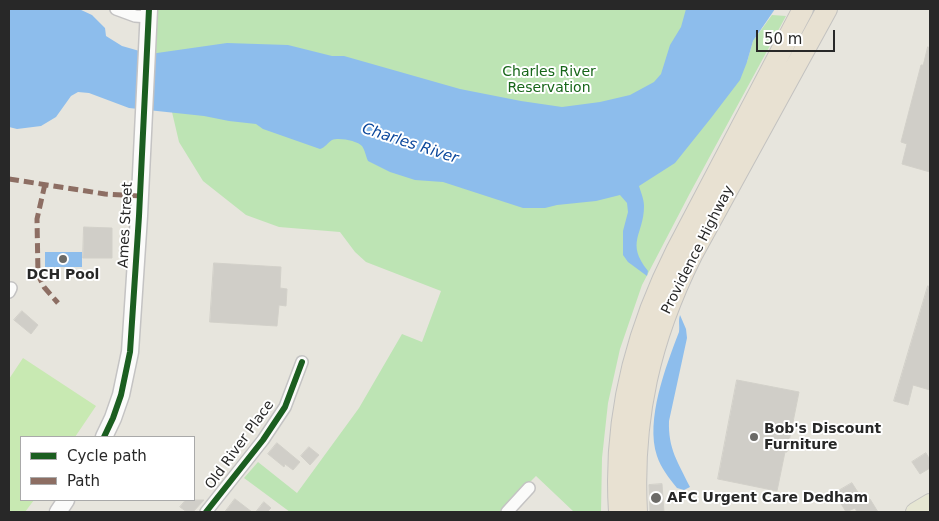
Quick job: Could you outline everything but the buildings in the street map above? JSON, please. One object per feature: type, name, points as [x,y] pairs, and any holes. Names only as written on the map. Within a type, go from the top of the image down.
[{"type":"highway","name":"Providence Highway","points":[[619,512],[619,455],[622,416],[631,369],[644,322],[666,269],[804,9]]},
{"type":"highway","name":"Providence Highway","points":[[637,512],[636,454],[640,417],[651,360],[669,305],[697,247],[827,9]]},
{"type":"main road","points":[[915,512],[930,503]]},
{"type":"street","points":[[116,9],[135,16],[149,13]]},
{"type":"street","name":"Ames Street","points":[[104,436],[120,401],[130,352],[149,13]]},
{"type":"street","name":"Old River Place","points":[[206,512],[263,440],[285,407],[302,362]]},
{"type":"street","points":[[507,512],[529,488]]},
{"type":"street","points":[[58,512],[65,501]]},
{"type":"green space","name":"Charles River Reservation","points":[[157,9],[729,9],[658,115],[153,81]]},
{"type":"green space","points":[[772,15],[786,16],[642,285],[620,349],[608,403],[602,458],[601,512],[574,512],[536,476],[500,512],[290,512],[244,478],[258,462],[297,493],[359,408],[402,334],[422,342],[441,291],[366,262],[355,252],[340,232],[279,227],[246,215],[203,181],[179,142],[172,112],[175,103],[357,137],[405,169],[747,62],[753,41]]},
{"type":"green space","points":[[23,358],[96,406],[76,436],[20,436],[20,501],[33,501],[25,512],[9,512],[9,379]]},
{"type":"water","name":"Charles River","points":[[9,9],[79,9],[92,15],[105,28],[106,36],[122,46],[150,54],[227,43],[288,45],[332,56],[344,56],[460,89],[562,107],[600,102],[630,95],[654,82],[661,74],[670,45],[681,27],[686,9],[775,9],[753,41],[740,80],[711,118],[675,163],[639,186],[644,206],[637,245],[641,261],[648,271],[647,276],[628,262],[623,255],[623,231],[628,212],[627,203],[620,195],[596,201],[545,208],[523,208],[443,182],[415,180],[390,172],[368,161],[362,146],[353,141],[335,139],[320,149],[263,129],[256,124],[129,108],[89,93],[78,92],[71,96],[56,117],[41,126],[17,129],[9,127]]},
{"type":"water","name":"DCH Pool","points":[[45,252],[82,252],[82,267],[45,267]]},
{"type":"water","points":[[680,315],[686,329],[687,338],[669,421],[669,431],[672,448],[690,487],[684,490],[677,488],[668,477],[657,456],[654,442],[655,410],[663,377],[679,332]]},
{"type":"marked path","points":[[9,179],[105,194],[140,196]]},
{"type":"marked path","points":[[45,184],[37,219],[38,275],[44,287],[58,303]]},
{"type":"cycle path","points":[[104,436],[121,395],[130,352],[149,9]]},
{"type":"cycle path","points":[[206,512],[263,440],[285,407],[302,362]]},
{"type":"place","name":"DCH Pool","points":[[63,259]]},
{"type":"place","name":"Bob's Discount Furniture","points":[[754,437]]},
{"type":"place","name":"AFC Urgent Care Dedham","points":[[656,498]]}]
